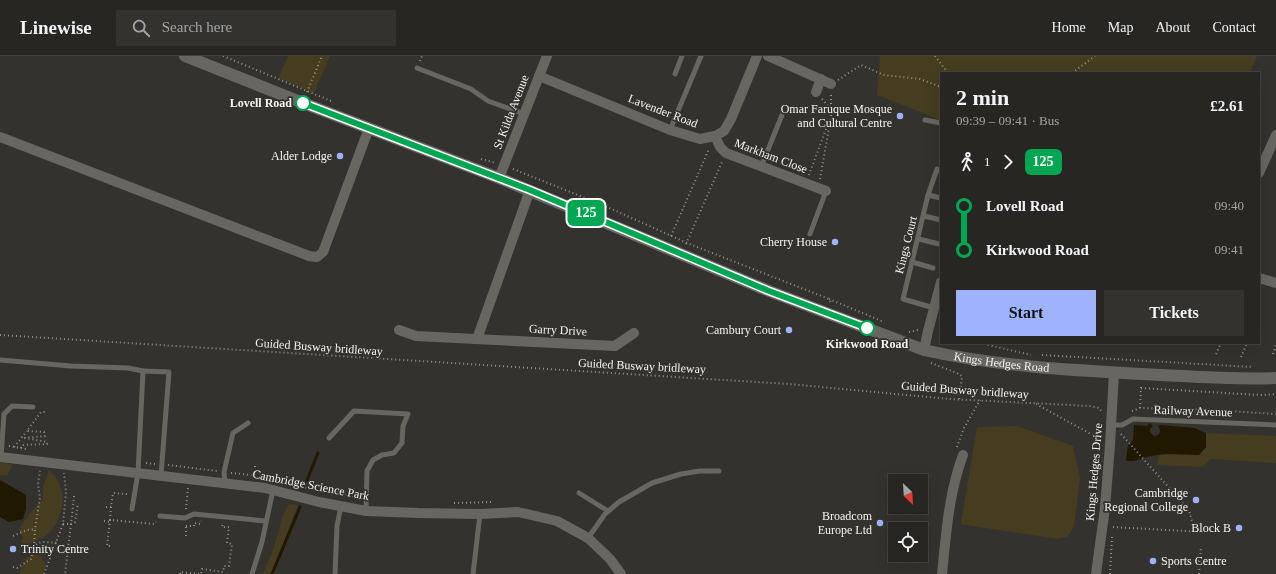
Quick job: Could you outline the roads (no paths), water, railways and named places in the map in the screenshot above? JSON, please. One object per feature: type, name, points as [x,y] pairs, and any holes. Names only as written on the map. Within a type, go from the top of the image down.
[{"type":"street","name":"Kings Hedges Road","points":[[185,56],[530,190],[769,291],[924,350],[951,356],[993,362],[1114,372],[1237,379],[1276,378]]},
{"type":"street","name":"St Kilda Avenue","points":[[499,178],[547,56]]},
{"type":"street","points":[[711,140],[724,131],[731,119],[758,56]]},
{"type":"street","points":[[768,56],[831,84]]},
{"type":"street","name":"Lavender Road","points":[[539,76],[670,130],[700,139],[711,140]]},
{"type":"street","points":[[817,94],[821,79]]},
{"type":"street","points":[[0,137],[309,256],[317,257],[323,252],[369,128]]},
{"type":"street","points":[[1260,171],[1272,152],[1276,135]]},
{"type":"street","name":"Markham Close","points":[[711,140],[726,153],[821,189]]},
{"type":"street","points":[[477,339],[530,190]]},
{"type":"street","points":[[1260,278],[1276,283]]},
{"type":"street","points":[[924,350],[940,286]]},
{"type":"street","name":"Garry Drive","points":[[399,330],[416,336],[614,346],[634,333]]},
{"type":"street","name":"Kings Hedges Drive","points":[[1096,574],[1105,508],[1114,372]]},
{"type":"street","points":[[942,574],[946,537],[958,468],[959,452]]},
{"type":"street","name":"Cambridge Science Park","points":[[0,457],[188,478],[273,490],[319,502],[366,511],[418,514],[480,514],[518,512],[557,520],[588,538],[610,559],[621,574]]},
{"type":"lane","points":[[675,74],[682,56]]},
{"type":"lane","points":[[670,130],[701,56]]},
{"type":"lane","points":[[417,68],[471,89],[488,102],[524,114]]},
{"type":"lane","points":[[761,166],[782,115]]},
{"type":"lane","points":[[925,120],[940,123]]},
{"type":"lane","name":"Kings Court","points":[[934,308],[904,300],[928,196],[937,169],[940,170]]},
{"type":"lane","points":[[810,234],[821,189]]},
{"type":"lane","points":[[928,196],[940,198]]},
{"type":"lane","points":[[924,216],[940,220]]},
{"type":"lane","points":[[919,239],[939,244]]},
{"type":"lane","points":[[912,262],[933,268]]},
{"type":"lane","points":[[0,360],[169,372],[161,475]]},
{"type":"lane","points":[[132,509],[138,473],[143,371]]},
{"type":"lane","points":[[0,457],[4,414],[12,406],[33,407]]},
{"type":"lane","points":[[0,410],[7,410]]},
{"type":"lane","points":[[329,438],[354,411],[408,414],[403,426],[402,443],[394,453],[382,455],[373,460],[367,471],[366,511]]},
{"type":"lane","name":"Railway Avenue","points":[[1112,420],[1122,425],[1133,419],[1276,425]]},
{"type":"lane","points":[[225,483],[224,472],[233,433],[248,423]]},
{"type":"lane","points":[[588,538],[608,511],[618,502],[652,483],[682,474],[700,471],[720,471]]},
{"type":"lane","points":[[252,574],[262,542],[265,521],[273,490]]},
{"type":"lane","points":[[579,493],[608,511]]},
{"type":"lane","points":[[335,574],[337,526],[341,506]]},
{"type":"lane","points":[[160,516],[185,518],[194,514],[265,521]]},
{"type":"lane","points":[[473,574],[480,514]]},
{"type":"waterway","points":[[307,480],[318,453]]},
{"type":"waterway","points":[[272,574],[300,507]]},
{"type":"place","name":"Lovell Road","points":[[303,103]]},
{"type":"place","name":"Omar Faruque Mosque and Cultural Centre","points":[[900,116]]},
{"type":"place","name":"Alder Lodge","points":[[340,156]]},
{"type":"place","name":"Cherry House","points":[[835,242]]},
{"type":"place","name":"Kirkwood Road","points":[[867,328]]},
{"type":"place","name":"Cambury Court","points":[[789,330]]},
{"type":"place","name":"Cambridge Regional College","points":[[1196,500]]},
{"type":"place","name":"Broadcom Europe Ltd","points":[[880,523]]},
{"type":"place","name":"Block B","points":[[1239,528]]},
{"type":"place","name":"Trinity Centre","points":[[13,549]]},
{"type":"place","name":"Sports Centre","points":[[1153,561]]}]
